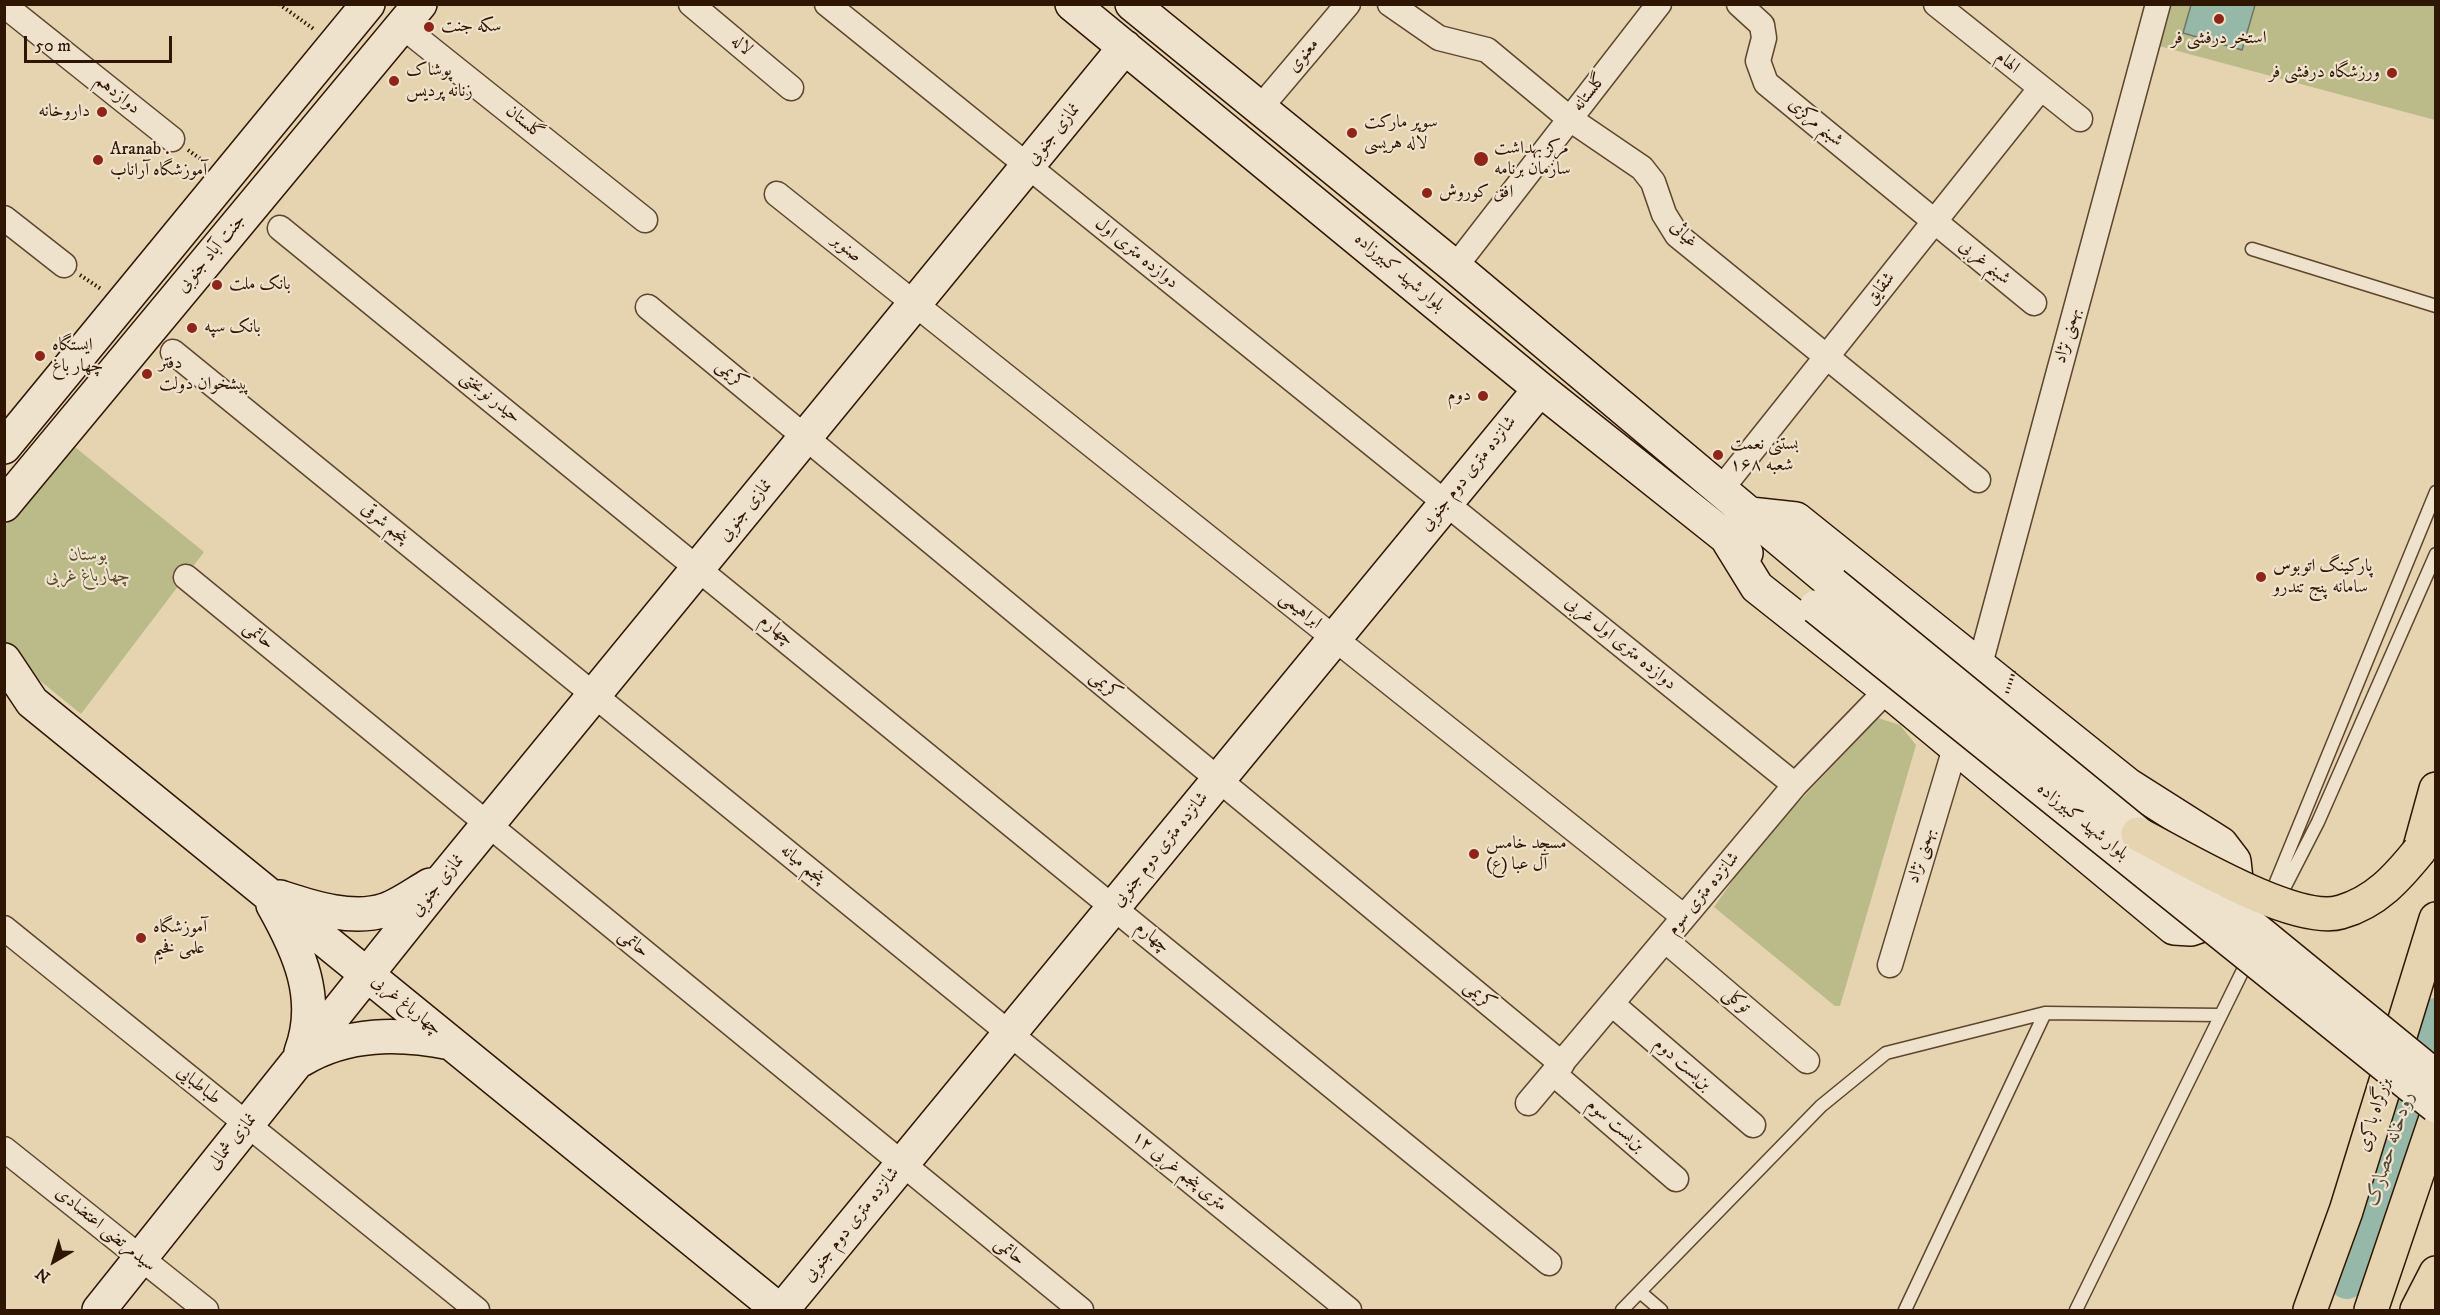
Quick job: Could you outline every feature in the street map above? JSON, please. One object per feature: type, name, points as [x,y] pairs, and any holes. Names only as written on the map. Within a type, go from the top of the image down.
[{"type":"highway","points":[[2138,834],[2260,895],[2300,911],[2339,913],[2372,900],[2398,877],[2419,851],[2436,789]]},
{"type":"highway","name":"بزرگراه باکری","points":[[2310,1311],[2346,1211],[2436,919]]},
{"type":"highway","points":[[2371,1311],[2436,1118]]},
{"type":"highway","points":[[2417,1311],[2436,1273]]},
{"type":"main road","name":"جنت آباد جنوبی","points":[[4,447],[368,4]]},
{"type":"main road","name":"بلوار شهید کبیرزاده","points":[[1072,4],[1539,389],[1728,540],[1825,596],[2138,834],[2436,1077]]},
{"type":"main road","name":"بلوار شهید کبیرزاده","points":[[1132,4],[1722,488],[1750,514],[1825,596],[2436,1106]]},
{"type":"main road","name":"جنت آباد جنوبی","points":[[4,505],[411,15]]},
{"type":"main road","name":"نمازی جنوبی","points":[[367,974],[1125,47]]},
{"type":"main road","name":"شانزده متری دوم جنوبی","points":[[781,1311],[1539,389]]},
{"type":"main road","points":[[1750,514],[1796,519],[1978,668]]},
{"type":"main road","name":"بلوار شهید کبیرزاده","points":[[1728,540],[1757,587],[1887,690],[2174,928],[2191,929],[2208,923],[2222,912],[2232,897],[2236,879],[2234,861],[2221,844],[2128,785],[1978,668]]},
{"type":"main road","name":"چهارباغ غربی","points":[[4,660],[18,697],[267,893],[781,1311]]},
{"type":"main road","points":[[267,893],[315,908],[363,912],[385,910],[444,878]]},
{"type":"main road","points":[[267,893],[287,930],[301,964],[308,993],[310,1016],[297,1062]]},
{"type":"main road","name":"نمازی شمالی","points":[[99,1311],[367,974]]},
{"type":"main road","points":[[297,1062],[317,1050],[339,1042],[368,1038],[398,1036],[453,1044]]},
{"type":"street","name":"لاله","points":[[691,4],[791,88]]},
{"type":"street","name":"دوازده متری اول","points":[[827,4],[1446,503]]},
{"type":"street","name":"معنوی","points":[[1260,108],[1348,4]]},
{"type":"street","name":"غیاثی","points":[[1390,4],[1439,38],[1487,50],[1570,120],[1642,168],[1653,182],[1664,214],[1677,235],[1978,480]]},
{"type":"street","name":"گلستانه","points":[[1455,267],[1659,4]]},
{"type":"street","name":"شبنم مرکزی","points":[[1738,4],[1762,25],[1764,39],[1758,62],[1766,83],[1934,223]]},
{"type":"street","name":"الهام","points":[[1936,4],[2080,119]]},
{"type":"street","name":"بهمنی نژاد","points":[[1978,668],[2158,4]]},
{"type":"street","name":"دوازدهم","points":[[4,5],[172,139]]},
{"type":"street","name":"گلستان","points":[[411,15],[645,220]]},
{"type":"street","name":"شقایق","points":[[1722,488],[2040,89]]},
{"type":"street","name":"صنوبر","points":[[777,194],[915,304]]},
{"type":"street","points":[[4,218],[64,265]]},
{"type":"street","name":"شبنم غربی","points":[[1934,223],[2034,303]]},
{"type":"street","name":"حیدر نوبختی","points":[[280,228],[699,568]]},
{"type":"street","name":"ابراهیمی","points":[[915,304],[1684,918]]},
{"type":"street","name":"کریمی","points":[[648,307],[1218,780],[1558,1069]]},
{"type":"street","name":"پنجم شرقی","points":[[173,352],[595,696]]},
{"type":"street","name":"دوازده متری اول غربی","points":[[1446,503],[1795,784]]},
{"type":"street","name":"چهارم","points":[[699,568],[1549,1263]]},
{"type":"street","name":"حاتمی","points":[[186,577],[1081,1311]]},
{"type":"street","name":"شانزده متری سوم","points":[[1528,1103],[1795,784],[1887,690]]},
{"type":"street","name":"پنجم میانه","points":[[595,696],[1010,1034]]},
{"type":"street","name":"بهمنی نژاد","points":[[1890,965],[1955,748]]},
{"type":"street","name":"طباطبایی","points":[[4,928],[477,1311]]},
{"type":"street","name":"توکلی","points":[[1665,940],[1807,1060]]},
{"type":"street","name":"بن‌بست دوم","points":[[1612,1004],[1753,1125]]},
{"type":"street","name":"۱۲ متری پنجم غربی","points":[[1010,1034],[1349,1311]]},
{"type":"street","name":"بن‌بست سوم","points":[[1558,1069],[1676,1179]]},
{"type":"street","name":"سیدمرتضی اعتضادی","points":[[4,1149],[206,1311]]},
{"type":"lane","points":[[2252,249],[2436,306]]},
{"type":"lane","points":[[2243,970],[2263,914],[2436,492]]},
{"type":"lane","points":[[2076,1311],[2220,1015],[2318,822],[2436,554]]},
{"type":"lane","points":[[1622,1311],[1821,1106],[1886,1053],[2045,1013],[2220,1015]]},
{"type":"lane","points":[[1905,1311],[2045,1013]]},
{"type":"lane","points":[[1640,1292],[1661,1311]]},
{"type":"path","points":[[279,4],[335,44]]},
{"type":"path","points":[[172,139],[226,177]]},
{"type":"path","points":[[64,265],[123,303]]},
{"type":"green space","points":[[2171,5],[2435,5],[2435,120],[2159,46]]},
{"type":"green space","name":"بوستان چهارباغ غربی","points":[[70,443],[204,552],[81,714],[11,657],[5,649],[5,526]]},
{"type":"green space","points":[[1878,718],[1900,725],[1916,745],[1840,1006],[1835,1006],[1714,907],[1757,846]]},
{"type":"shaded area","name":"استخر درفشی فر","points":[[2191,5],[2255,5],[2242,50],[2183,33]]},
{"type":"waterway","name":"رودخانه حصارک","points":[[2347,1281],[2436,1016]]},
{"type":"place","name":"استخر درفشی فر","points":[[2219,19]]},
{"type":"place","name":"سکه جنت","points":[[429,27]]},
{"type":"place","name":"ورزشگاه درفشی فر","points":[[2392,73]]},
{"type":"place","name":"پوشاک زنانه پردیس","points":[[394,81]]},
{"type":"place","name":"داروخانه","points":[[102,112]]},
{"type":"place","name":"سوپر مارکت لاله هریسی","points":[[1352,133]]},
{"type":"place","name":"مرکز بهداشت سازمان برنامه","points":[[1481,159]]},
{"type":"place","name":"Aranab . آموزشگاه آراناب","points":[[98,160]]},
{"type":"place","name":"افق کوروش","points":[[1427,193]]},
{"type":"place","name":"بانک ملت","points":[[217,285]]},
{"type":"place","name":"بانک سپه","points":[[192,328]]},
{"type":"place","name":"ایستگاه چهار باغ","points":[[40,356]]},
{"type":"place","name":"دفتر پیشخوان دولت","points":[[147,374]]},
{"type":"place","name":"دوم","points":[[1483,396]]},
{"type":"place","name":"بستنی نعمت شعبه ۱۶۸","points":[[1718,455]]},
{"type":"place","name":"پارکینگ اتوبوس سامانه پنج تندرو","points":[[2261,577]]},
{"type":"place","name":"مسجد خامس آل عبا (ع)","points":[[1474,854]]},
{"type":"place","name":"آموزشگاه علمی فخیم","points":[[141,938]]}]
